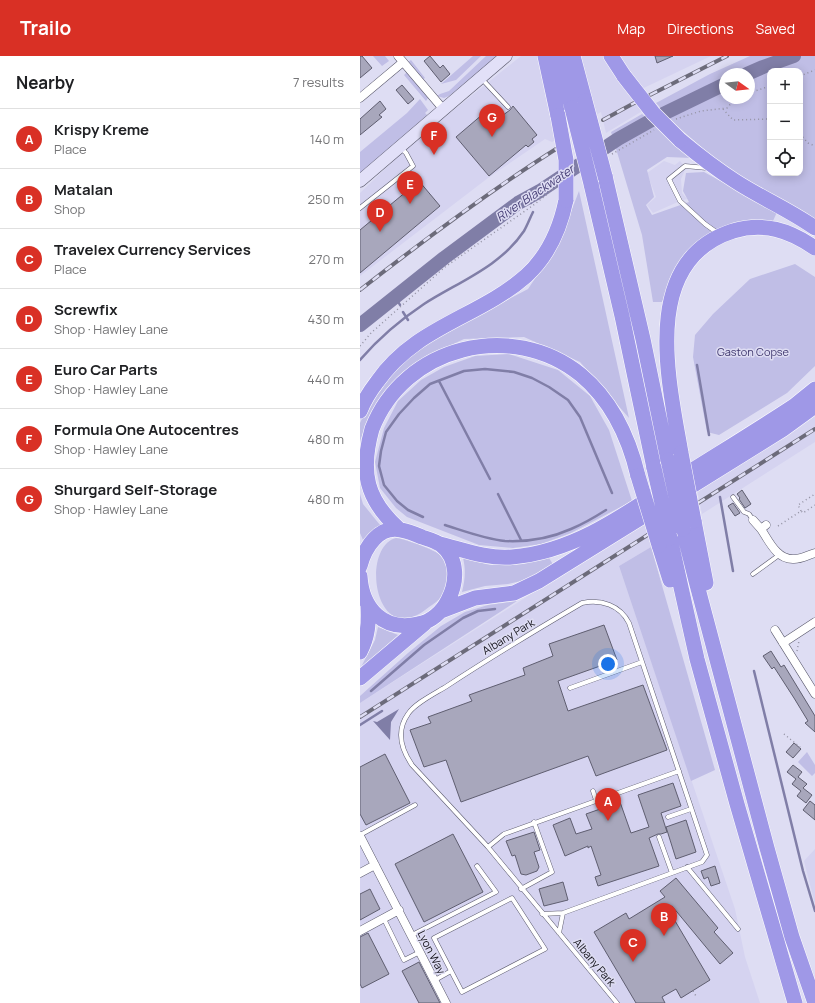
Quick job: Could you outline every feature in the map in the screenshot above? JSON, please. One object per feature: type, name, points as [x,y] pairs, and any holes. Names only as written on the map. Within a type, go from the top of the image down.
[{"type":"highway","points":[[360,411],[382,376],[408,349],[431,333],[499,296],[527,275],[543,257],[554,239],[560,224],[566,200],[566,160],[545,56]]},
{"type":"highway","points":[[558,56],[605,176],[643,339],[675,456],[726,694],[792,936],[813,998]]},
{"type":"highway","points":[[573,56],[578,104],[591,184],[654,468],[664,542]]},
{"type":"highway","points":[[611,56],[624,76],[653,113],[680,140],[718,170],[735,181],[787,209],[815,228]]},
{"type":"highway","points":[[675,456],[667,329],[669,305],[676,282],[688,262],[700,249],[714,239],[744,228],[758,227],[775,229],[793,235],[815,248]]},
{"type":"highway","points":[[400,530],[381,511],[373,500],[363,472],[363,461],[369,436],[381,410],[399,385],[428,364],[453,352],[466,348],[502,346],[526,349],[550,357],[580,374],[598,392],[616,417],[626,439],[638,476],[664,542],[736,804],[794,1000]]},
{"type":"highway","points":[[360,566],[365,551],[376,537],[387,531],[400,530],[440,544],[479,554],[503,557],[524,556],[560,547],[590,534],[629,511],[766,425],[794,406],[815,389]]},
{"type":"highway","points":[[360,678],[441,611],[474,598],[514,593],[539,582],[792,423],[815,406]]},
{"type":"highway","points":[[440,544],[452,559],[455,577],[451,593],[441,611]]},
{"type":"highway","points":[[360,576],[368,628],[366,638],[360,652]]},
{"type":"highway","points":[[365,602],[379,618],[396,625],[409,626],[425,623]]},
{"type":"main road","points":[[360,180],[506,56]]},
{"type":"street","points":[[360,98],[400,58],[444,110]]},
{"type":"street","points":[[753,520],[763,527],[779,555],[785,558],[794,559],[815,553]]},
{"type":"street","points":[[783,643],[815,622]]},
{"type":"street","points":[[776,630],[815,694]]},
{"type":"street","name":"Lyon Way","points":[[360,836],[446,1003]]},
{"type":"street","points":[[360,873],[375,865]]},
{"type":"street","points":[[360,931],[399,910]]},
{"type":"lane","points":[[481,78],[508,107]]},
{"type":"lane","points":[[360,208],[413,166],[406,153],[400,147]]},
{"type":"lane","points":[[718,170],[685,166],[668,179],[680,201],[705,224],[721,236]]},
{"type":"lane","points":[[733,496],[744,512],[749,514],[753,520]]},
{"type":"lane","points":[[753,574],[779,555]]},
{"type":"lane","name":"Albany Park","points":[[559,933],[563,913],[672,872],[703,862],[706,855],[629,623],[624,615],[615,607],[601,601],[582,603],[496,654],[409,713],[403,724],[401,735],[402,746],[409,760],[488,847],[616,1003]]},
{"type":"lane","points":[[570,688],[642,662]]},
{"type":"lane","points":[[488,847],[504,834],[534,822],[679,771]]},
{"type":"lane","points":[[593,791],[596,800]]},
{"type":"lane","points":[[360,836],[415,806]]},
{"type":"lane","points":[[668,816],[691,809]]},
{"type":"lane","points":[[521,889],[552,872],[534,822]]},
{"type":"lane","points":[[659,837],[672,872]]},
{"type":"lane","points":[[412,935],[496,892],[477,866]]},
{"type":"lane","points":[[687,867],[738,929]]},
{"type":"lane","points":[[512,898],[545,949],[462,992],[451,971],[434,938],[512,898]]},
{"type":"lane","points":[[542,914],[563,913]]},
{"type":"lane","points":[[383,918],[404,960],[420,952]]},
{"type":"lane","points":[[435,980],[451,971]]},
{"type":"path","points":[[803,75],[815,70]]},
{"type":"path","points":[[755,91],[767,87]]},
{"type":"path","points":[[672,120],[702,111],[727,108],[731,104]]},
{"type":"path","points":[[723,109],[733,120],[767,119]]},
{"type":"path","points":[[612,154],[660,128]]},
{"type":"path","points":[[803,137],[808,143],[815,146]]},
{"type":"path","points":[[360,346],[371,333],[445,267],[535,204],[559,185]]},
{"type":"path","points":[[801,511],[798,505],[815,495]]},
{"type":"path","points":[[778,526],[801,511],[803,513],[815,505]]},
{"type":"path","points":[[794,661],[800,631]]},
{"type":"path","points":[[784,734],[801,748]]},
{"type":"path","points":[[693,991],[696,996]]},
{"type":"shaded area","points":[[521,56],[711,56],[631,94],[644,110],[606,133],[601,112],[552,142],[545,139],[488,178],[360,276],[360,193],[409,146]]},
{"type":"shaded area","points":[[664,161],[675,165],[680,161],[686,168],[681,179],[682,193],[687,199],[653,213],[647,205],[656,197],[647,173]]},
{"type":"shaded area","points":[[815,415],[815,442],[702,514],[697,489]]},
{"type":"shaded area","points":[[644,522],[651,547],[619,566],[735,909],[745,957],[760,1003],[360,1003],[360,703]]},
{"type":"shaded area","points":[[399,709],[391,722],[390,740],[373,721],[377,722]]},
{"type":"shaded area","points":[[815,849],[815,904],[804,861]]},
{"type":"green space","points":[[373,56],[385,56],[389,61],[382,66]]},
{"type":"green space","points":[[473,56],[481,56],[456,80],[441,84]]},
{"type":"green space","points":[[486,56],[500,56],[449,96],[444,98],[437,96],[449,91]]},
{"type":"green space","points":[[750,56],[815,56],[815,221],[721,164],[677,126],[656,103],[719,70],[719,104],[755,104],[755,68],[723,68]]},
{"type":"green space","points":[[411,60],[425,78],[422,80],[408,62]]},
{"type":"green space","points":[[407,72],[428,98],[426,101],[404,75]]},
{"type":"green space","points":[[420,99],[428,110],[425,113],[427,115],[360,176],[360,152],[407,113]]},
{"type":"green space","points":[[642,114],[675,145],[692,158],[667,157],[647,170],[654,197],[646,205],[652,215],[689,202],[683,191],[686,173],[704,172],[777,212],[773,221],[748,220],[707,236],[677,265],[662,302],[653,302],[642,235],[611,132]]},
{"type":"green space","points":[[579,191],[629,418],[580,362],[524,337],[464,339],[434,353],[406,371],[367,423],[360,441],[360,423],[371,400],[389,374],[432,339],[528,289],[559,243]]},
{"type":"green space","name":"Gaston Copse","points":[[795,264],[815,277],[815,366],[787,393],[719,435],[707,432],[693,357],[695,335],[713,314],[750,279]]},
{"type":"green space","points":[[509,354],[558,370],[590,396],[609,430],[632,501],[571,533],[541,544],[513,548],[479,545],[407,517],[396,508],[380,488],[375,462],[384,428],[398,401],[421,380],[444,367],[475,356]]},
{"type":"green space","points":[[360,494],[363,504],[380,525],[363,540],[360,533]]},
{"type":"green space","points":[[396,538],[414,543],[441,555],[446,562],[448,571],[448,582],[443,595],[433,605],[410,618],[396,617],[385,608],[378,593],[376,576],[378,559],[385,545]]},
{"type":"green space","points":[[651,547],[715,770],[691,781],[619,566]]},
{"type":"green space","points":[[463,558],[490,565],[513,565],[549,558],[554,566],[530,579],[508,584],[485,586],[462,592],[465,575]]},
{"type":"green space","points":[[517,601],[360,703],[360,696],[441,626],[465,612],[488,605]]},
{"type":"green space","points":[[378,627],[398,635],[360,669],[375,640]]},
{"type":"green space","points":[[807,752],[815,765],[815,773],[812,776],[798,762]]},
{"type":"building","points":[[360,56],[362,56],[372,68],[360,78]]},
{"type":"building","points":[[430,56],[440,68],[443,65],[450,74],[441,82],[424,61]]},
{"type":"building","points":[[655,56],[673,56],[657,63]]},
{"type":"building","points":[[402,85],[414,99],[408,104],[396,90]]},
{"type":"building","points":[[380,101],[386,109],[379,115],[382,117],[360,135],[360,119]]},
{"type":"building","points":[[513,106],[537,135],[532,139],[534,142],[528,147],[526,145],[489,176],[456,137],[483,114],[491,124]]},
{"type":"building","points":[[419,181],[440,206],[360,273],[360,230]]},
{"type":"building","points":[[742,490],[751,504],[745,508],[737,494]]},
{"type":"building","points":[[733,503],[740,513],[735,516],[728,506]]},
{"type":"building","points":[[604,625],[617,660],[558,681],[568,711],[643,685],[667,750],[596,776],[588,756],[461,802],[446,760],[424,767],[410,730],[431,723],[428,717],[472,701],[469,695],[525,675],[523,668],[553,656],[549,644]]},
{"type":"building","points":[[771,651],[781,667],[784,665],[815,716],[815,732],[805,723],[808,721],[794,698],[774,667],[772,669],[763,656]]},
{"type":"building","points":[[794,743],[801,749],[793,758],[786,752]]},
{"type":"building","points":[[385,754],[410,803],[366,825],[360,814],[360,767]]},
{"type":"building","points":[[793,765],[802,772],[798,777],[807,784],[803,788],[812,795],[806,803],[797,796],[801,791],[792,784],[796,779],[787,772]]},
{"type":"building","points":[[673,783],[681,806],[661,813],[667,832],[649,838],[659,866],[598,886],[595,877],[601,875],[591,846],[565,856],[553,825],[570,818],[576,834],[592,829],[586,814],[620,802],[631,833],[649,827],[638,795]]},
{"type":"building","points":[[810,801],[815,805],[815,820],[803,810]]},
{"type":"building","points":[[686,820],[696,852],[676,859],[666,827]]},
{"type":"building","points":[[534,832],[540,850],[534,852],[539,867],[537,871],[526,875],[521,874],[515,855],[512,856],[506,841]]},
{"type":"building","points":[[453,834],[483,892],[424,922],[395,864]]},
{"type":"building","points":[[715,866],[720,883],[711,886],[708,877],[704,879],[701,871]]},
{"type":"building","points":[[676,878],[718,928],[714,932],[733,953],[720,964],[672,906],[668,909],[710,980],[681,998],[676,989],[662,997],[665,1003],[636,1003],[594,932],[626,913],[629,919],[665,897],[660,891]]},
{"type":"building","points":[[563,882],[568,900],[544,906],[539,889]]},
{"type":"building","points":[[370,889],[380,909],[360,920],[360,894]]},
{"type":"building","points":[[368,933],[389,974],[362,988],[360,984],[360,937]]},
{"type":"building","points":[[419,962],[440,1003],[419,1003],[402,971]]},
{"type":"waterway","name":"River Blackwater","points":[[755,70],[794,56]]},
{"type":"waterway","name":"River Blackwater","points":[[360,325],[444,258],[518,203],[540,191],[618,139],[659,116],[719,87]]},
{"type":"waterway","name":"River Blackwater","points":[[530,197],[531,203]]},
{"type":"waterway","points":[[360,360],[382,337],[406,317],[437,296],[478,273],[503,254],[514,244],[524,231],[533,212]]},
{"type":"waterway","points":[[395,296],[400,305]]},
{"type":"waterway","points":[[403,312],[408,320]]},
{"type":"waterway","points":[[697,365],[709,435]]},
{"type":"waterway","points":[[423,517],[408,510],[397,501],[384,485],[379,466],[386,432],[399,414],[430,384],[464,371],[485,369],[514,372],[532,378],[568,400],[580,417],[612,493]]},
{"type":"waterway","points":[[439,381],[490,479]]},
{"type":"waterway","points":[[498,494],[521,540]]},
{"type":"waterway","points":[[720,497],[733,571]]},
{"type":"waterway","points":[[445,525],[490,538],[505,541],[522,541],[539,539],[563,532],[584,523],[606,510]]},
{"type":"waterway","points":[[371,691],[424,645],[463,618],[478,611],[495,609]]},
{"type":"waterway","points":[[754,671],[803,871],[815,911]]},
{"type":"waterway","points":[[360,725],[382,711]]},
{"type":"railway","points":[[650,95],[727,56]]},
{"type":"railway","points":[[603,120],[636,102]]},
{"type":"railway","points":[[360,290],[456,217],[556,149]]},
{"type":"railway","points":[[360,717],[815,429]]},
{"type":"place","name":"Shurgard Self-Storage","points":[[492,137]]},
{"type":"place","name":"Formula One Autocentres","points":[[434,155]]},
{"type":"place","name":"Euro Car Parts","points":[[410,204]]},
{"type":"place","name":"Screwfix","points":[[380,232]]},
{"type":"place","name":"Krispy Kreme","points":[[608,821]]},
{"type":"place","name":"Matalan","points":[[664,936]]},
{"type":"place","name":"Travelex Currency Services","points":[[633,962]]}]
